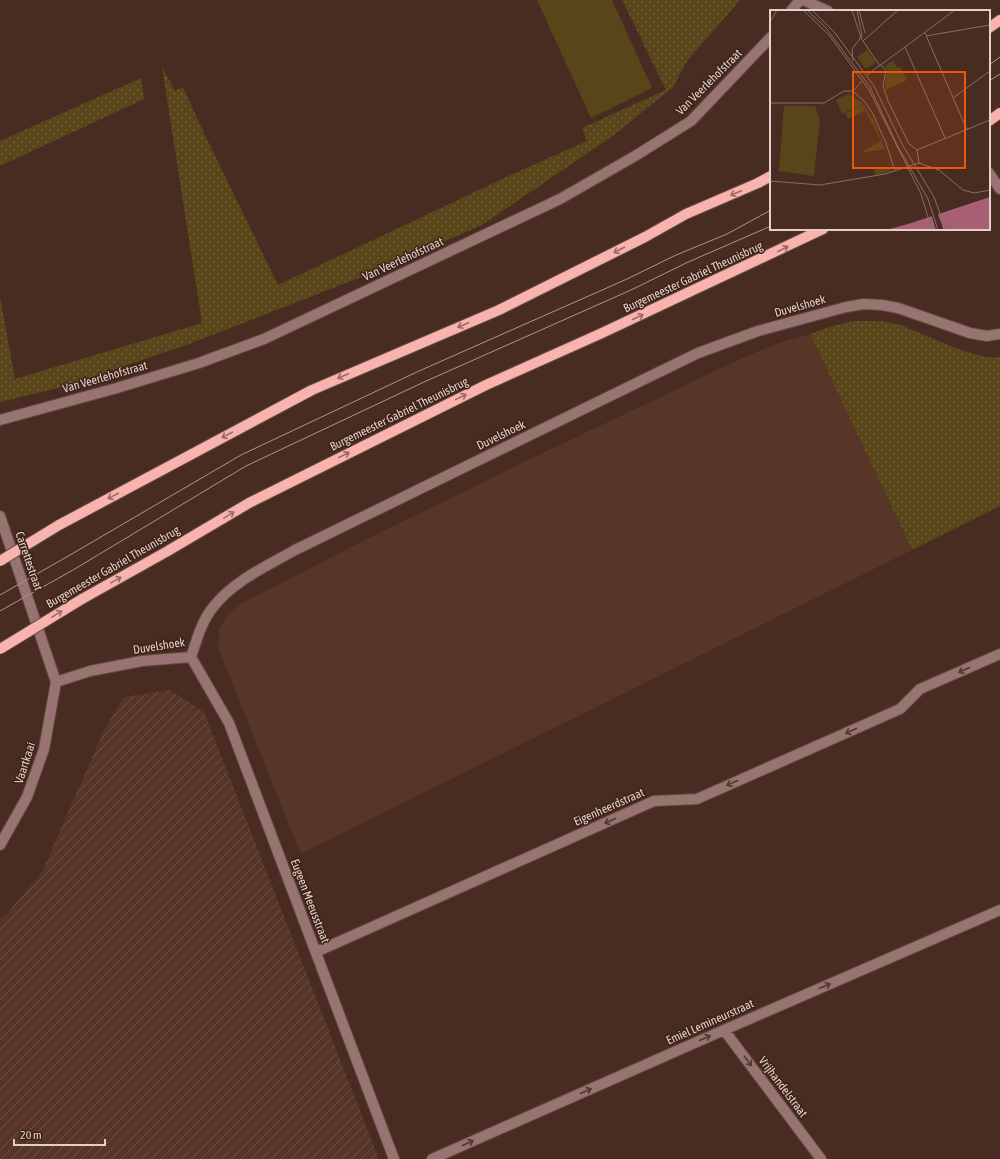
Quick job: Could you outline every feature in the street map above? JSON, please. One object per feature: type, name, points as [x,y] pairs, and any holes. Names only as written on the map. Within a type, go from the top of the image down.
[{"type":"main road","points":[[990,27],[1000,20]]},
{"type":"main road","points":[[990,120],[1000,113]]},
{"type":"main road","points":[[0,561],[59,525],[312,390],[499,310],[645,237],[686,214],[758,184],[770,177]]},
{"type":"main road","name":"Burgemeester Gabriel Theunisbrug","points":[[0,649],[82,599],[263,496],[486,385],[616,327],[821,230]]},
{"type":"street","points":[[792,10],[801,0],[826,10]]},
{"type":"street","name":"Van Veerlehofstraat","points":[[0,420],[117,388],[199,363],[264,339],[560,199],[691,122],[770,38]]},
{"type":"street","points":[[990,174],[1000,189]]},
{"type":"street","name":"Duvelshoek","points":[[56,682],[90,672],[142,661],[191,656],[200,629],[213,607],[228,591],[250,575],[295,550],[698,353],[758,331],[846,307],[864,304],[898,308],[970,333],[987,336],[1000,334]]},
{"type":"street","name":"Carrettestraat","points":[[0,516],[56,682]]},
{"type":"street","name":"Eigenheerdstraat","points":[[316,952],[654,801],[697,799],[900,709],[920,689],[1000,654]]},
{"type":"street","name":"Eugeen Meeusstraat","points":[[191,656],[229,723],[394,1159]]},
{"type":"street","name":"Vaartkaai","points":[[0,845],[27,797],[44,749],[56,682]]},
{"type":"street","name":"Emiel Lemineurstraat","points":[[432,1159],[1000,910]]},
{"type":"street","name":"Vrijhandelstraat","points":[[724,1030],[821,1159]]},
{"type":"shaded area","points":[[537,0],[612,0],[652,88],[591,118]]},
{"type":"shaded area","points":[[622,0],[740,0],[687,61],[673,87],[614,135],[482,225],[379,270],[189,344],[66,386],[0,402],[0,297],[15,379],[202,323],[162,67],[175,91],[183,87],[278,285],[515,173],[587,141],[582,128],[666,90]]},
{"type":"shaded area","points":[[141,78],[144,99],[0,166],[0,141]]},
{"type":"shaded area","points":[[854,321],[881,321],[897,324],[964,351],[990,357],[1000,357],[1000,506],[912,550],[810,334]]},
{"type":"shaded area","points":[[810,334],[912,550],[301,854],[218,648],[220,628],[227,615],[242,603],[369,538],[520,464],[740,359],[778,343]]},
{"type":"shaded area","points":[[170,690],[204,712],[379,1159],[0,1159],[0,920],[6,915],[42,872],[105,728],[124,697]]},
{"type":"tram line","points":[[990,64],[1000,57]]},
{"type":"tram line","points":[[990,80],[1000,74]]},
{"type":"tram line","points":[[0,595],[241,455],[419,371],[627,279],[676,255],[727,234],[770,211]]},
{"type":"tram line","points":[[0,611],[73,570],[246,466],[424,382],[770,226]]}]
